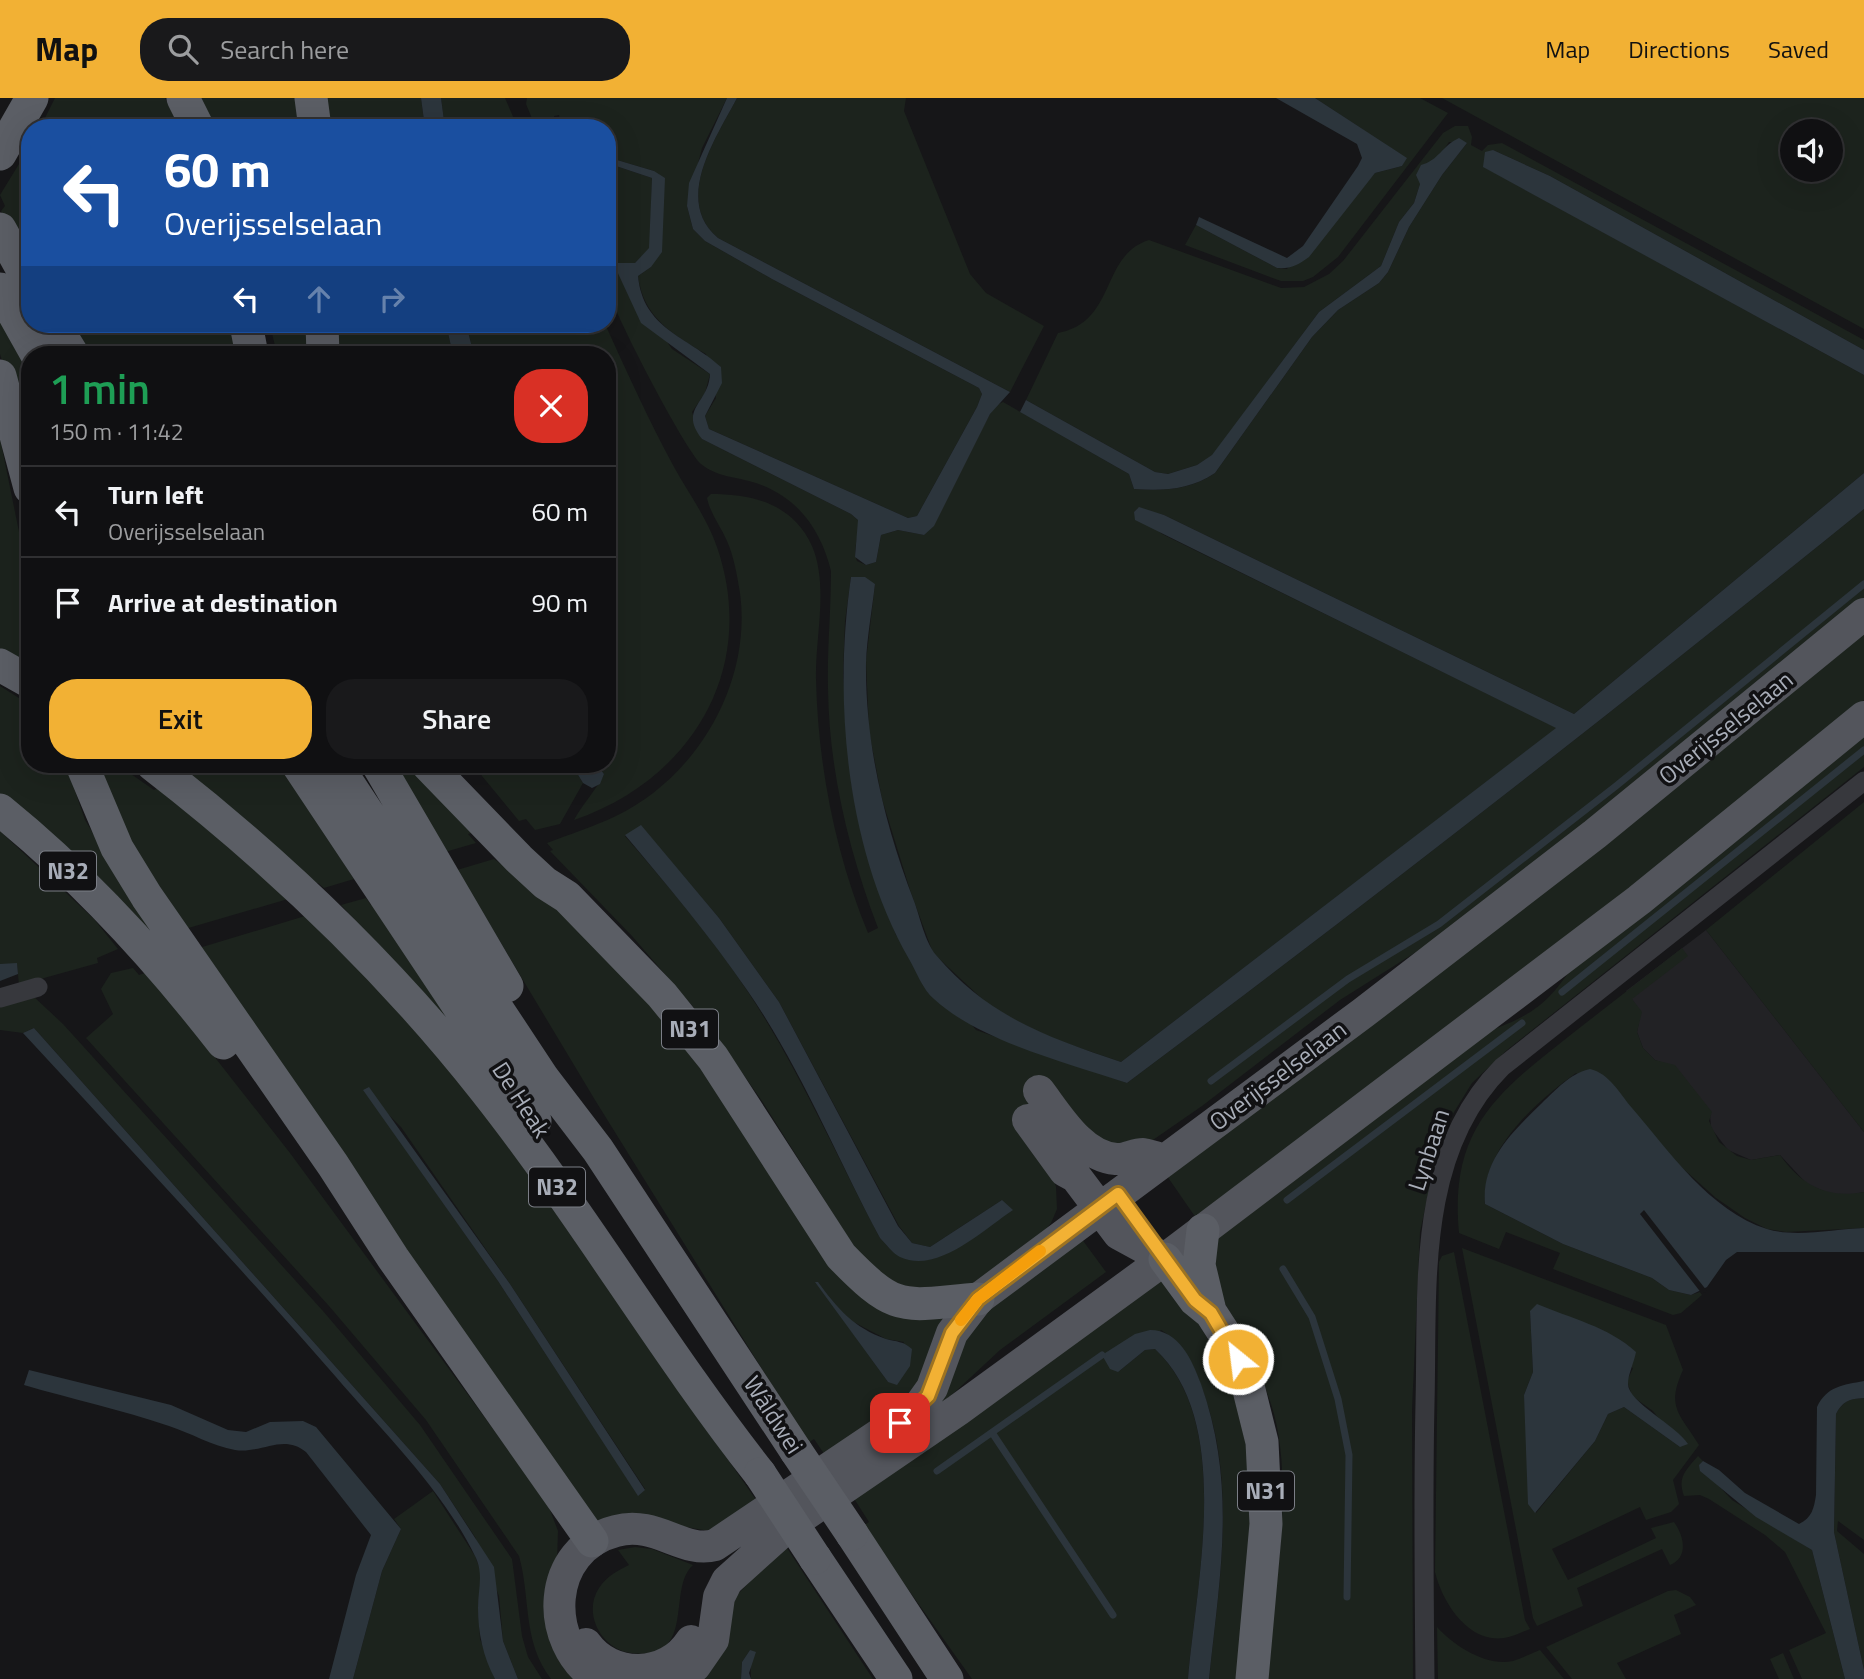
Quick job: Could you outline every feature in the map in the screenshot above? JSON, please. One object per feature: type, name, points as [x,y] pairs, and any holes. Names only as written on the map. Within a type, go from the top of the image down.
[{"type":"highway","points":[[0,154],[32,98]]},
{"type":"highway","points":[[183,98],[194,119]]},
{"type":"highway","points":[[311,98],[313,119]]},
{"type":"highway","points":[[0,229],[21,267]]},
{"type":"highway","points":[[0,289],[21,326]]},
{"type":"highway","points":[[0,376],[21,454]]},
{"type":"highway","points":[[0,665],[21,677]]},
{"type":"highway","points":[[85,773],[117,848],[166,925],[176,964],[333,1165],[393,1258],[592,1541]]},
{"type":"highway","name":"N32","points":[[163,773],[300,887],[424,1015],[486,1091],[614,1268],[715,1417],[760,1474]]},
{"type":"highway","name":"De Heak","points":[[307,773],[396,857]]},
{"type":"highway","name":"De Heak","points":[[341,773],[542,1078],[598,1150]]},
{"type":"highway","points":[[380,773],[396,857]]},
{"type":"highway","points":[[437,773],[497,826]]},
{"type":"highway","points":[[462,773],[497,826]]},
{"type":"highway","name":"N32","points":[[0,810],[94,896],[132,935],[176,964]]},
{"type":"highway","name":"N31","points":[[497,826],[527,857],[555,875],[567,897],[619,947],[687,1024],[713,1058],[841,1256],[867,1283],[892,1299],[912,1305],[978,1299]]},
{"type":"highway","name":"De Heak","points":[[418,891],[726,1409],[760,1474]]},
{"type":"highway","name":"Wâldwei","points":[[598,1150],[947,1679]]},
{"type":"highway","name":"N31","points":[[1203,1230],[1199,1265],[1211,1313],[1233,1350],[1248,1386],[1266,1471],[1266,1524],[1252,1679]]},
{"type":"highway","name":"N31","points":[[1165,1259],[1195,1300],[1211,1313]]},
{"type":"highway","name":"Wâldwei","points":[[760,1474],[896,1679]]},
{"type":"main road","name":"Overijsselselaan","points":[[718,1565],[917,1409],[932,1388],[952,1333],[978,1299],[1055,1239],[1120,1215],[1164,1160],[1595,834],[1864,614]]},
{"type":"main road","points":[[592,1541],[599,1555],[579,1584],[575,1608],[577,1624],[591,1652],[615,1668],[627,1671],[664,1667],[682,1654],[700,1620],[700,1588],[718,1565],[787,1527],[958,1410],[1103,1305],[1639,900],[1864,717]]},
{"type":"main road","points":[[1039,1091],[1076,1138],[1120,1215],[1127,1255],[1110,1278],[1103,1305]]},
{"type":"main road","points":[[1028,1120],[1065,1171],[1076,1177],[1120,1215],[1165,1259]]},
{"type":"main road","points":[[1076,1138],[1108,1158],[1120,1159],[1141,1154],[1164,1160]]},
{"type":"main road","points":[[1055,1239],[1065,1218],[1065,1171]]},
{"type":"main road","points":[[598,1679],[583,1667],[569,1649],[558,1613],[557,1599],[564,1575],[592,1541],[618,1530],[641,1528],[695,1546],[718,1565],[719,1597],[713,1640],[695,1666],[677,1679]]},
{"type":"street","name":"Lynbaan","points":[[1425,1679],[1423,1535],[1428,1262],[1438,1196],[1455,1134],[1475,1097],[1502,1067],[1864,781]]},
{"type":"street","points":[[0,998],[38,986]]},
{"type":"shaded area","points":[[55,98],[165,98],[176,119],[44,119]]},
{"type":"shaded area","points":[[199,98],[298,98],[301,119],[209,119]]},
{"type":"shaded area","points":[[324,98],[421,98],[424,119],[326,119]]},
{"type":"shaded area","points":[[421,98],[441,98],[444,119],[424,119]]},
{"type":"shaded area","points":[[441,98],[505,98],[514,119],[444,119]]},
{"type":"shaded area","points":[[527,98],[727,98],[702,148],[687,206],[693,229],[705,241],[979,388],[982,394],[917,516],[908,518],[709,429],[705,416],[716,398],[706,354],[671,332],[653,314],[646,303],[638,276],[651,267],[654,171],[616,160],[616,119],[560,119],[559,115],[554,116],[554,119],[532,119],[526,104]]},
{"type":"shaded area","points":[[727,98],[737,98],[710,150],[699,188],[699,206],[705,223],[718,238],[1010,392],[990,414],[934,526],[924,535],[898,530],[881,535],[876,562],[866,565],[855,557],[858,520],[851,514],[702,439],[695,429],[694,413],[705,392],[710,374],[641,323],[616,269],[618,263],[635,263],[649,248],[652,178],[616,166],[616,160],[654,171],[665,178],[662,252],[651,267],[638,276],[648,308],[657,320],[721,367],[722,383],[705,416],[709,429],[908,518],[917,516],[982,394],[979,388],[705,241],[693,229],[687,206],[689,183]]},
{"type":"shaded area","points":[[737,98],[906,98],[904,111],[970,274],[986,293],[1044,326],[1010,392],[718,238],[705,223],[699,206],[699,188],[710,150]]},
{"type":"shaded area","points":[[1276,98],[1315,98],[1407,158],[1402,166],[1375,173],[1309,257],[1294,266],[1282,268],[1277,268],[1196,225],[1199,217],[1287,258],[1303,246],[1358,166],[1362,158],[1357,144]]},
{"type":"shaded area","points":[[1315,98],[1420,98],[1448,113],[1338,257],[1313,277],[1303,281],[1281,281],[1185,245],[1196,225],[1277,268],[1287,269],[1375,173],[1402,166],[1406,158]]},
{"type":"shaded area","points":[[1442,98],[1864,98],[1864,329]]},
{"type":"shaded area","points":[[1455,126],[1468,126],[1472,137],[1471,145],[1482,151],[1488,145],[1502,143],[1864,340],[1864,350],[1550,176],[1493,150],[1484,167],[1864,375],[1864,473],[1574,714],[1164,515],[1138,508],[1134,512],[1162,534],[1557,728],[1121,1062],[1051,1038],[994,1010],[933,953],[882,799],[869,731],[866,661],[875,584],[851,577],[845,621],[843,674],[852,787],[862,837],[896,935],[976,1030],[1127,1083],[1498,799],[1864,509],[1864,600],[1451,930],[1340,1000],[1202,1106],[1150,1142],[1134,1148],[1093,1138],[1052,1173],[1057,1209],[1051,1223],[1040,1236],[973,1284],[921,1295],[868,1269],[762,1101],[707,1023],[632,936],[550,851],[553,850],[547,843],[616,816],[645,799],[671,777],[694,752],[713,724],[727,693],[737,660],[741,627],[740,593],[733,560],[707,498],[711,494],[756,499],[783,511],[794,520],[812,546],[817,561],[820,612],[816,663],[817,711],[830,808],[846,872],[868,933],[878,928],[850,840],[832,750],[828,674],[831,571],[827,556],[814,529],[796,506],[771,489],[707,468],[692,453],[633,347],[616,310],[616,269],[672,349],[710,374],[705,393],[692,412],[702,439],[851,514],[858,520],[855,551],[857,561],[866,565],[876,562],[881,535],[898,530],[924,535],[990,414],[995,406],[1003,402],[1129,474],[1134,489],[1176,488],[1196,483],[1215,473],[1312,337],[1338,310],[1379,283],[1388,272],[1409,227],[1442,175],[1467,143],[1449,142],[1420,184],[1414,203],[1399,222],[1381,266],[1319,312],[1212,456],[1197,465],[1168,474],[1155,472],[1026,400],[1058,333],[1077,326],[1090,316],[1100,303],[1122,259],[1133,248],[1149,240],[1281,288],[1304,287],[1329,274],[1343,261],[1443,133]],"holes":[[[641,826],[719,918],[779,1002],[899,1226],[912,1243],[930,1247],[1002,1200],[957,1245],[943,1254],[915,1261],[897,1255],[880,1238],[767,1021],[705,932],[625,836]]]},
{"type":"shaded area","points":[[1459,138],[1467,143],[1442,175],[1409,227],[1388,272],[1379,283],[1338,310],[1312,337],[1215,473],[1206,479],[1176,488],[1134,489],[1129,474],[1020,412],[1026,400],[1155,472],[1168,474],[1197,465],[1212,455],[1319,312],[1381,266],[1399,222],[1414,203],[1420,184],[1416,175],[1421,165],[1432,160]]},
{"type":"shaded area","points":[[1493,150],[1550,176],[1864,350],[1864,375],[1483,167],[1485,152]]},
{"type":"shaded area","points":[[21,161],[21,246],[1,211],[5,206],[0,195]]},
{"type":"shaded area","points":[[616,166],[652,178],[650,248],[635,263],[618,263],[616,269]]},
{"type":"shaded area","points":[[0,315],[21,352],[21,426],[0,354]]},
{"type":"shaded area","points":[[74,333],[236,333],[239,346],[81,346]]},
{"type":"shaded area","points":[[272,333],[309,333],[310,346],[275,346]]},
{"type":"shaded area","points":[[334,333],[448,333],[451,346],[335,346]]},
{"type":"shaded area","points":[[448,333],[468,333],[472,346],[451,346]]},
{"type":"shaded area","points":[[468,333],[609,333],[615,346],[472,346]]},
{"type":"shaded area","points":[[616,348],[674,467],[713,536],[728,592],[729,636],[721,676],[705,714],[682,748],[652,778],[615,802],[574,820],[604,774],[616,773]]},
{"type":"shaded area","points":[[0,438],[21,542],[21,663],[0,651]]},
{"type":"shaded area","points":[[1864,473],[1864,509],[1498,799],[1127,1083],[999,1039],[953,1014],[926,991],[888,916],[871,870],[858,822],[850,773],[844,673],[851,577],[865,577],[875,584],[866,663],[873,754],[894,844],[932,950],[956,976],[998,1009],[1043,1033],[1121,1062],[1556,728],[1135,520],[1134,512],[1139,507],[1164,515],[1574,714]]},
{"type":"shaded area","points":[[1864,633],[1864,700],[1650,873],[1196,1218],[1167,1176]]},
{"type":"shaded area","points":[[0,686],[21,699],[21,773],[69,773],[85,820],[151,930],[141,933],[0,799]]},
{"type":"shaded area","points":[[1864,732],[1864,767],[1507,1050],[1472,1083],[1451,1117],[1433,1171],[1420,1232],[1412,1410],[1413,1679],[1266,1679],[1281,1542],[1282,1471],[1279,1438],[1272,1407],[1256,1363],[1214,1279],[1212,1253],[1216,1239],[1487,1032],[1517,1020],[1538,1007],[1556,989],[1575,963]]},
{"type":"shaded area","points":[[100,773],[130,773],[154,790],[160,787],[288,899],[185,929],[137,865]]},
{"type":"shaded area","points":[[179,773],[287,773],[354,879],[324,888],[318,883],[311,885]]},
{"type":"shaded area","points":[[398,773],[420,773],[475,832],[468,834],[476,843],[445,852]]},
{"type":"shaded area","points":[[480,773],[577,773],[583,783],[560,824],[535,830],[526,819],[519,821]]},
{"type":"shaded area","points":[[577,773],[604,774],[600,784],[592,788],[583,783]]},
{"type":"shaded area","points":[[1864,802],[1864,1132],[1706,930]]},
{"type":"shaded area","points":[[641,825],[719,918],[779,1002],[898,1226],[912,1243],[930,1247],[1002,1200],[1013,1210],[960,1247],[929,1260],[914,1261],[900,1257],[889,1248],[880,1238],[801,1080],[766,1019],[703,930],[625,835]]},
{"type":"shaded area","points":[[0,831],[94,919],[118,949],[97,958],[98,963],[19,985],[17,964],[0,964]]},
{"type":"shaded area","points":[[494,859],[501,864],[512,861],[656,1005],[833,1258],[946,1315],[921,1386],[829,1461],[814,1439],[808,1443],[595,1100],[457,870]],"holes":[[[816,1282],[844,1317],[886,1339],[904,1342],[888,1382]]]},
{"type":"shaded area","points":[[366,898],[371,905],[378,903],[474,1050],[341,905]]},
{"type":"shaded area","points":[[305,916],[319,921],[477,1099],[761,1507],[709,1531],[680,1526],[596,1527],[199,948]],"holes":[[[364,1090],[401,1127],[510,1284],[645,1489],[638,1495],[498,1281]]]},
{"type":"shaded area","points":[[1706,930],[1864,1132],[1864,1192],[1846,1196],[1826,1192],[1807,1184],[1780,1155],[1751,1160],[1728,1150],[1711,1128],[1710,1114],[1666,1064],[1655,1060],[1643,1048],[1637,1032],[1641,1012],[1626,991]]},
{"type":"shaded area","points":[[1682,948],[1688,956],[1632,999],[1642,1012],[1637,1032],[1643,1048],[1655,1060],[1675,1065],[1712,1112],[1709,1121],[1719,1142],[1737,1156],[1751,1160],[1780,1155],[1806,1182],[1816,1187],[1838,1193],[1864,1192],[1864,1228],[1786,1232],[1767,1229],[1745,1218],[1716,1198],[1576,1073],[1544,1098],[1501,1146],[1486,1184],[1485,1204],[1563,1244],[1652,1278],[1669,1290],[1691,1295],[1700,1292],[1702,1295],[1681,1313],[1673,1315],[1553,1269],[1560,1253],[1506,1232],[1499,1249],[1459,1233],[1458,1197],[1462,1166],[1471,1139],[1484,1116],[1501,1095],[1546,1054]]},
{"type":"shaded area","points":[[17,963],[18,974],[0,981],[0,964]]},
{"type":"shaded area","points":[[133,968],[139,975],[148,972],[290,1153],[547,1502],[558,1531],[557,1562],[580,1679],[551,1679],[542,1665],[531,1635],[519,1556],[426,1420],[329,1306],[86,1038],[113,1014],[101,989],[111,973]]},
{"type":"shaded area","points":[[33,996],[63,1024],[323,1311],[420,1425],[512,1559],[522,1636],[528,1657],[542,1679],[518,1679],[503,1641],[499,1596],[475,1537],[440,1484],[34,1028],[23,1033],[0,1030],[0,1004]]},
{"type":"shaded area","points":[[34,1028],[440,1484],[494,1567],[503,1641],[518,1679],[495,1679],[491,1671],[484,1653],[479,1626],[478,1563],[462,1531],[429,1485],[259,1290],[23,1033]]},
{"type":"shaded area","points":[[1590,1069],[1603,1075],[1614,1085],[1692,1178],[1727,1209],[1746,1220],[1778,1232],[1803,1233],[1864,1228],[1864,1252],[1737,1252],[1726,1260],[1707,1287],[1691,1295],[1669,1290],[1652,1278],[1563,1244],[1485,1204],[1488,1174],[1510,1136],[1564,1083],[1576,1074]]},
{"type":"shaded area","points":[[369,1087],[510,1284],[645,1490],[638,1496],[498,1281],[363,1090]]},
{"type":"shaded area","points":[[1081,1238],[1106,1272],[1000,1350],[927,1418],[968,1326]]},
{"type":"shaded area","points":[[1462,1248],[1666,1325],[1683,1370],[1675,1402],[1699,1445],[1673,1480],[1679,1504],[1671,1512],[1646,1520],[1640,1507],[1552,1549],[1568,1580],[1656,1538],[1651,1528],[1674,1522],[1682,1540],[1680,1557],[1670,1565],[1662,1549],[1577,1588],[1583,1606],[1537,1626],[1533,1618]],"holes":[[[1530,1311],[1633,1368],[1627,1381],[1632,1396],[1653,1411],[1680,1447],[1624,1407],[1608,1414],[1595,1441],[1536,1513],[1524,1395],[1533,1372]]]},
{"type":"shaded area","points":[[1454,1252],[1525,1620],[1530,1629],[1504,1638],[1479,1634],[1458,1618],[1438,1583],[1435,1572],[1439,1262],[1442,1256]]},
{"type":"shaded area","points":[[1166,1274],[1228,1370],[1242,1414],[1254,1487],[1239,1679],[1209,1679],[1223,1535],[1220,1464],[1214,1429],[1193,1366],[1177,1343],[1161,1330],[1118,1372],[1145,1350],[1155,1349],[1179,1380],[1195,1418],[1202,1461],[1204,1506],[1202,1552],[1188,1679],[972,1679],[863,1526],[869,1522],[853,1497]]},
{"type":"shaded area","points":[[815,1282],[818,1282],[839,1309],[855,1323],[912,1349],[910,1366],[897,1385],[888,1382]]},
{"type":"shaded area","points":[[1537,1304],[1602,1330],[1636,1352],[1628,1380],[1630,1391],[1688,1444],[1680,1447],[1624,1407],[1608,1414],[1595,1441],[1535,1513],[1528,1504],[1524,1395],[1533,1372],[1530,1311]]},
{"type":"shaded area","points":[[1150,1330],[1169,1335],[1189,1356],[1201,1384],[1219,1458],[1223,1530],[1209,1679],[1188,1679],[1202,1552],[1204,1505],[1202,1460],[1195,1418],[1179,1380],[1155,1349],[1145,1350],[1118,1372],[1110,1369],[1102,1355],[1135,1334]]},
{"type":"shaded area","points":[[29,1370],[171,1405],[228,1430],[246,1432],[270,1422],[303,1421],[316,1427],[401,1529],[382,1571],[353,1679],[329,1679],[356,1575],[371,1535],[306,1452],[289,1444],[245,1450],[226,1448],[151,1420],[24,1385]]},
{"type":"shaded area","points":[[1864,1381],[1864,1398],[1847,1402],[1836,1414],[1834,1532],[1864,1670],[1864,1679],[1845,1679],[1812,1550],[1756,1517],[1700,1471],[1699,1465],[1703,1461],[1719,1470],[1745,1493],[1799,1524],[1812,1512],[1816,1495],[1817,1407],[1831,1391],[1843,1385]]},
{"type":"shaded area","points":[[1864,1398],[1864,1540],[1838,1521],[1837,1531],[1864,1554],[1864,1670],[1834,1532],[1836,1414],[1847,1402]]},
{"type":"shaded area","points":[[1698,1456],[1703,1461],[1699,1465],[1732,1500],[1812,1550],[1845,1679],[1802,1679],[1789,1650],[1826,1633],[1785,1552],[1765,1535],[1709,1499],[1700,1495],[1684,1496],[1682,1479]]},
{"type":"shaded area","points":[[433,1491],[475,1556],[482,1575],[478,1606],[480,1639],[495,1679],[353,1679],[382,1571],[401,1529],[394,1519]]},
{"type":"shaded area","points":[[785,1545],[873,1679],[751,1679],[750,1650],[742,1662],[741,1679],[703,1679],[736,1596]]},
{"type":"shaded area","points":[[635,1547],[652,1549],[693,1565],[685,1576],[681,1590],[673,1635],[665,1646],[652,1653],[631,1653],[611,1645],[598,1629],[594,1619],[594,1598],[599,1588],[609,1577],[629,1565],[618,1550]]},
{"type":"shaded area","points":[[1676,1590],[1690,1597],[1696,1605],[1674,1615],[1681,1634],[1617,1663],[1626,1679],[1572,1679],[1546,1647],[1668,1591]]},
{"type":"shaded area","points":[[1437,1627],[1462,1648],[1493,1661],[1513,1661],[1540,1650],[1564,1679],[1438,1679]]},
{"type":"shaded area","points":[[750,1650],[756,1652],[749,1673],[751,1679],[741,1679],[742,1662]]},
{"type":"shaded area","points":[[1783,1653],[1794,1679],[1779,1679],[1770,1659]]},
{"type":"pier","points":[[1644,1210],[1707,1291],[1702,1294],[1640,1214]]},
{"type":"waterway","points":[[1211,1081],[1348,979],[1439,924],[1616,786],[1864,584]]},
{"type":"waterway","points":[[1562,992],[1864,750]]},
{"type":"waterway","points":[[1287,1200],[1522,1023]]},
{"type":"waterway","points":[[1283,1269],[1312,1317],[1338,1399],[1349,1455],[1347,1597]]},
{"type":"waterway","points":[[937,1471],[1102,1355]]},
{"type":"waterway","points":[[993,1434],[1113,1615]]},
{"type":"slow traffic","points":[[961,1320],[978,1299],[1040,1251]]},
{"type":"route","points":[[900,1423],[928,1396],[952,1333],[978,1299],[1118,1194],[1195,1300],[1211,1313],[1238,1359]]}]
